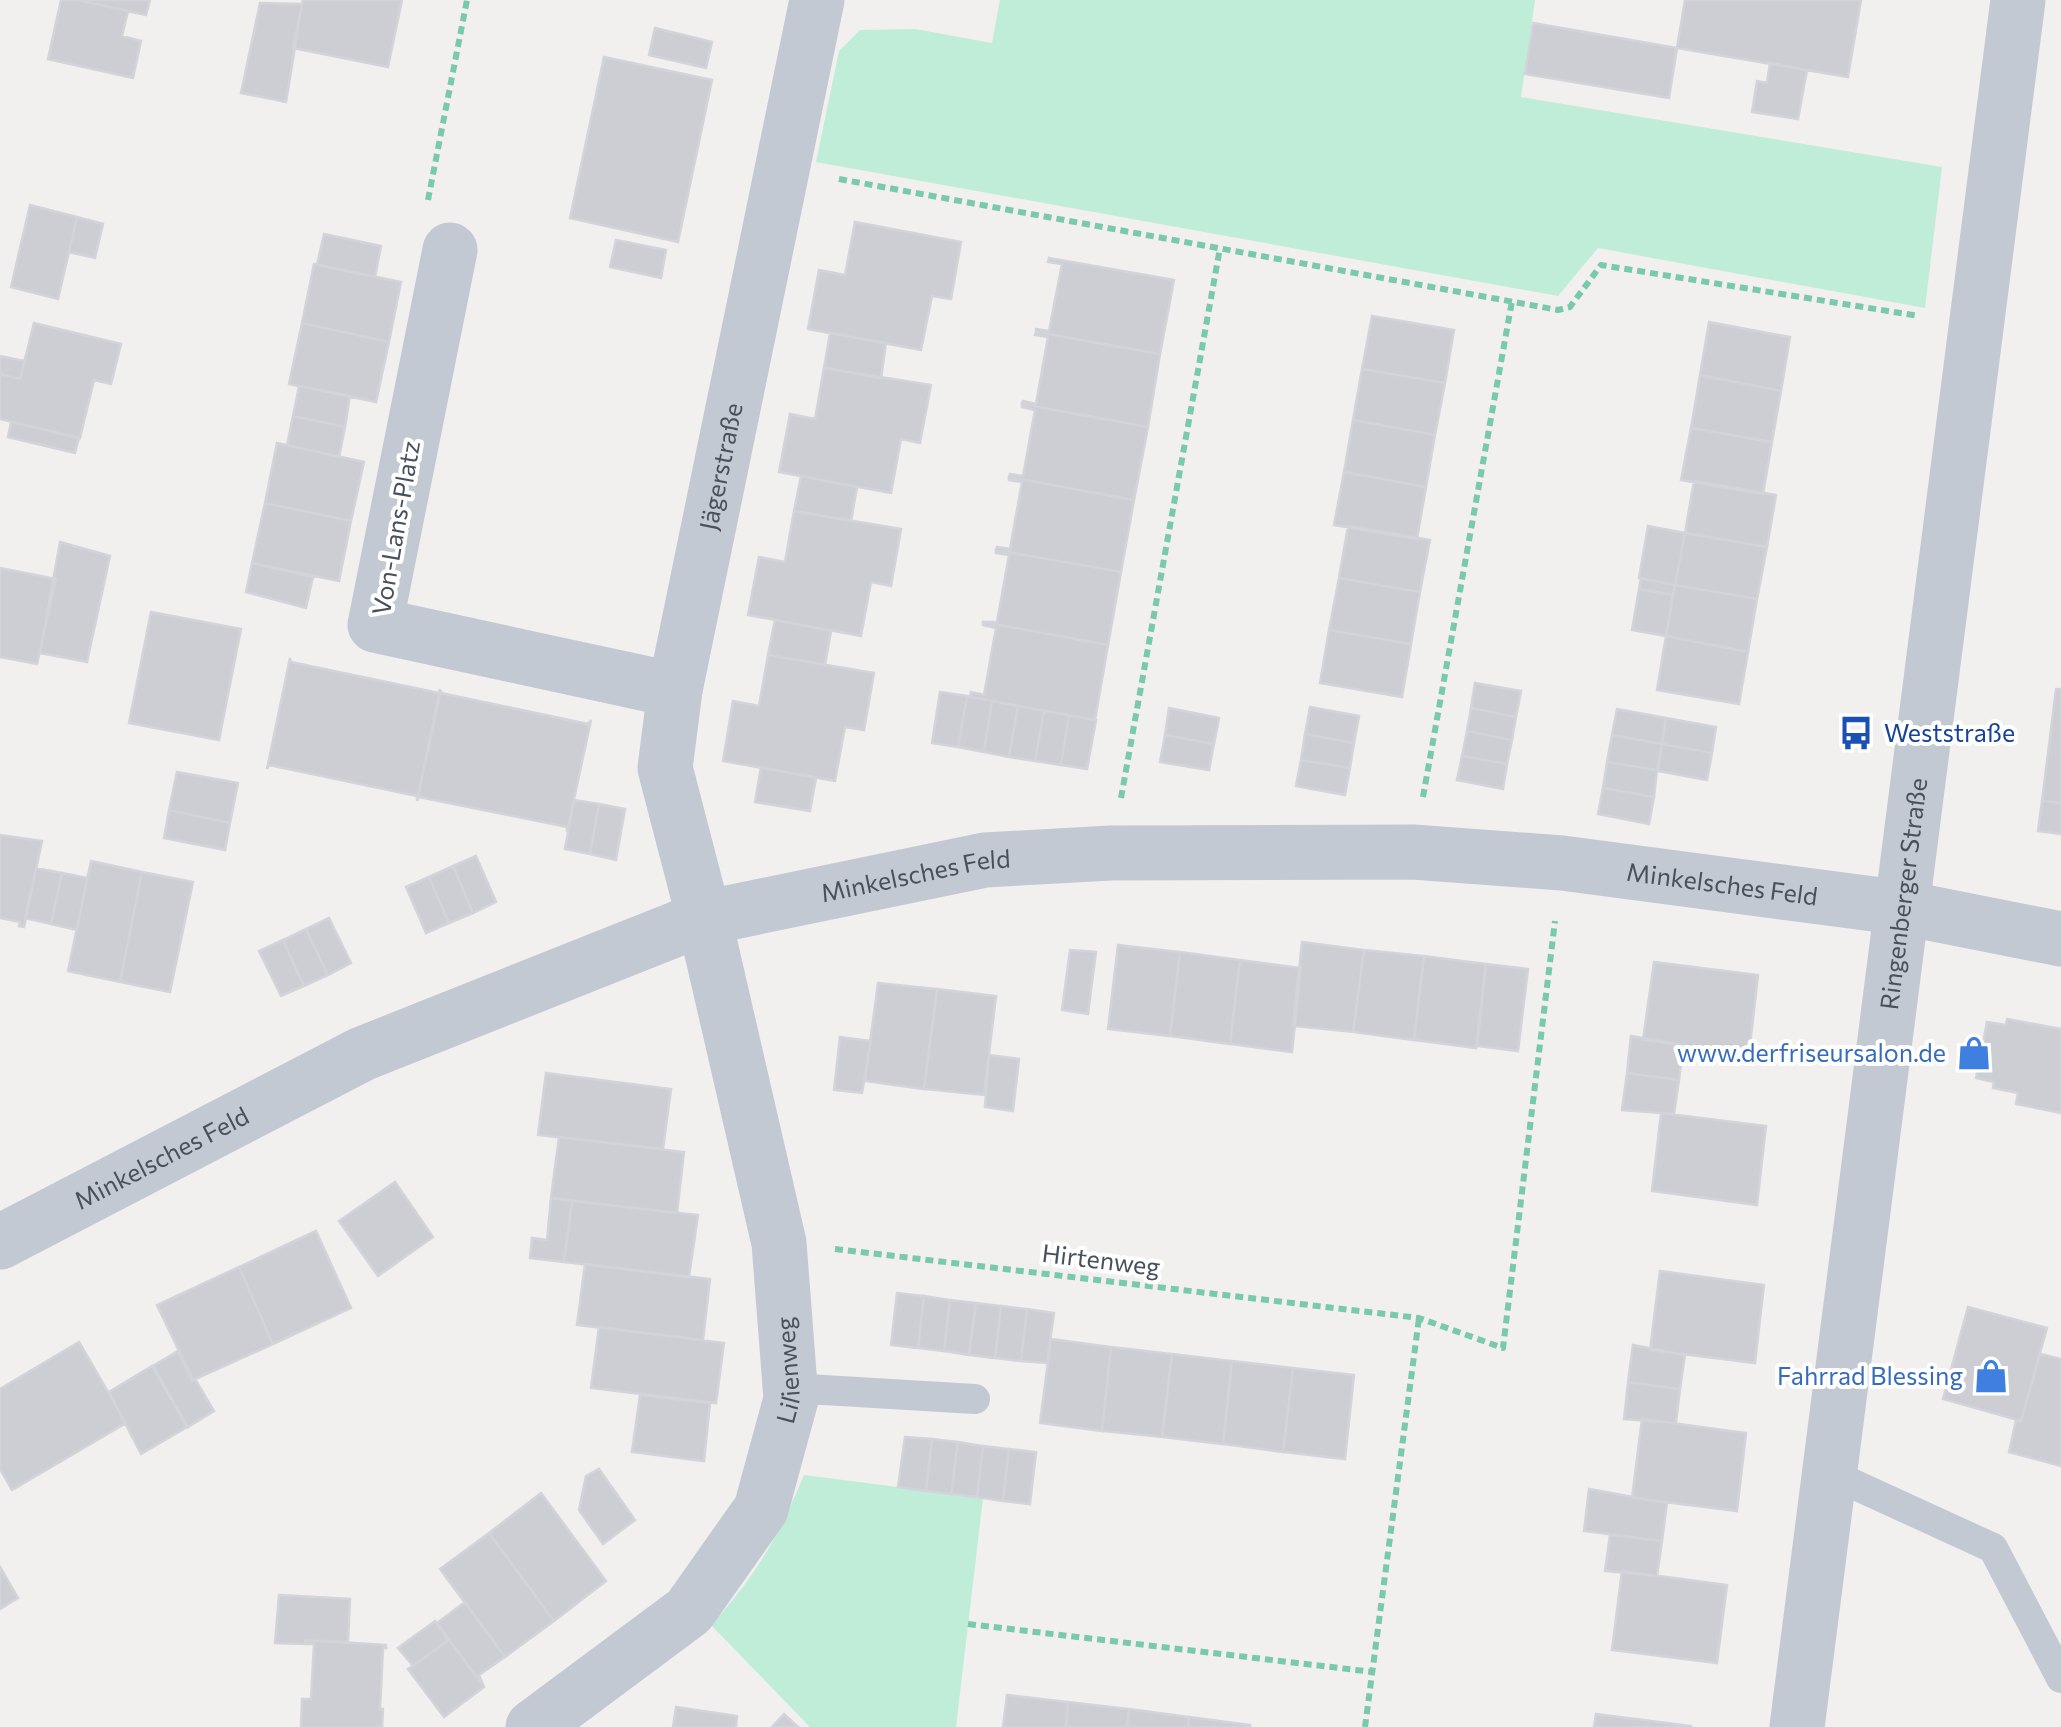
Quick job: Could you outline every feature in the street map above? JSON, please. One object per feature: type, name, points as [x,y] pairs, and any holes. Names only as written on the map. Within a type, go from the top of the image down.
[{"type":"street","name":"Ringenberger Straße","points":[[1797,1727],[2018,0]]},
{"type":"street","name":"Jägerstraße","points":[[704,918],[665,768],[675,690],[784,168],[830,4]]},
{"type":"street","name":"Von-Lans-Platz","points":[[450,250],[375,625],[675,690]]},
{"type":"street","name":"Minkelsches Feld","points":[[0,1242],[362,1054],[704,918],[985,860],[1111,853],[1413,852],[1562,863],[1904,908],[2061,939]]},
{"type":"street","name":"Lilienweg","points":[[533,1727],[689,1611],[761,1508],[791,1400],[779,1243],[704,918]]},
{"type":"lane","points":[[790,1388],[975,1400]]},
{"type":"lane","points":[[1829,1472],[1993,1548],[2061,1678]]},
{"type":"path","points":[[450,250],[423,224],[468,0]]},
{"type":"path","points":[[784,168],[1558,310],[1570,307],[1601,265],[1978,325]]},
{"type":"path","points":[[1111,853],[1220,248]]},
{"type":"path","points":[[1413,852],[1512,301]]},
{"type":"path","name":"Hirtenweg","points":[[779,1243],[1418,1318],[1503,1348],[1562,863]]},
{"type":"path","points":[[1365,1727],[1418,1318]]},
{"type":"path","points":[[968,1624],[1372,1672]]},
{"type":"green space","points":[[1000,0],[1535,0],[1521,97],[1942,167],[1925,308],[1598,248],[1558,296],[816,162],[839,51],[860,30],[915,29],[992,43]]},
{"type":"green space","points":[[804,1475],[983,1498],[956,1727],[810,1727],[711,1625],[765,1555]]},
{"type":"building","points":[[61,0],[128,11],[122,36],[141,41],[133,78],[48,59]]},
{"type":"building","points":[[77,0],[150,0],[146,15]]},
{"type":"building","points":[[303,0],[402,0],[388,67],[293,48]]},
{"type":"building","points":[[1685,0],[1861,0],[1848,77],[1677,48]]},
{"type":"building","points":[[260,3],[302,4],[286,102],[241,93]]},
{"type":"building","points":[[1533,23],[1677,48],[1669,98],[1525,74]]},
{"type":"building","points":[[655,28],[712,42],[706,68],[649,55]]},
{"type":"building","points":[[604,57],[712,80],[678,242],[570,218]]},
{"type":"building","points":[[1770,63],[1807,70],[1798,119],[1752,112],[1757,81],[1767,83]]},
{"type":"building","points":[[30,205],[77,217],[58,299],[11,287]]},
{"type":"building","points":[[77,217],[103,224],[95,258],[69,252]]},
{"type":"building","points":[[855,222],[961,242],[951,299],[932,296],[921,350],[808,329],[819,270],[845,275]]},
{"type":"building","points":[[324,234],[381,246],[375,277],[317,265]]},
{"type":"building","points":[[616,240],[666,250],[661,278],[610,267]]},
{"type":"building","points":[[1049,258],[1174,280],[1160,354],[1036,332],[1049,331],[1062,264],[1048,262]]},
{"type":"building","points":[[314,264],[401,282],[389,342],[302,323]]},
{"type":"building","points":[[1372,316],[1454,330],[1445,383],[1362,369]]},
{"type":"building","points":[[1709,322],[1790,337],[1781,391],[1700,375]]},
{"type":"building","points":[[34,323],[121,344],[111,384],[94,380],[80,438],[0,419],[0,374],[20,379]]},
{"type":"building","points":[[302,323],[389,342],[376,402],[289,384]]},
{"type":"building","points":[[1036,332],[1160,354],[1148,427],[1022,404],[1036,404],[1048,337],[1035,335]]},
{"type":"building","points":[[830,333],[886,343],[881,378],[824,368]]},
{"type":"building","points":[[0,356],[24,361],[20,379],[0,374]]},
{"type":"building","points":[[824,368],[931,385],[920,443],[901,439],[891,493],[779,472],[790,414],[815,419]]},
{"type":"building","points":[[1362,369],[1445,383],[1435,435],[1353,420]]},
{"type":"building","points":[[1700,375],[1781,391],[1772,442],[1691,428]]},
{"type":"building","points":[[299,386],[350,396],[345,427],[293,416]]},
{"type":"building","points":[[1022,404],[1148,427],[1134,500],[1009,477],[1023,476],[1035,410]]},
{"type":"building","points":[[293,416],[345,427],[339,457],[287,445]]},
{"type":"building","points":[[1353,420],[1435,435],[1426,487],[1344,472]]},
{"type":"building","points":[[11,422],[79,438],[75,453],[8,437]]},
{"type":"building","points":[[1691,428],[1772,442],[1763,494],[1681,480]]},
{"type":"building","points":[[277,443],[364,462],[351,521],[265,503]]},
{"type":"building","points":[[1344,472],[1426,487],[1417,539],[1334,525]]},
{"type":"building","points":[[801,476],[857,487],[851,521],[794,511]]},
{"type":"building","points":[[1009,477],[1134,500],[1121,572],[996,550],[1010,549],[1022,482]]},
{"type":"building","points":[[1694,481],[1776,495],[1767,547],[1685,533]]},
{"type":"building","points":[[265,503],[351,521],[339,581],[252,563]]},
{"type":"building","points":[[794,511],[901,529],[891,586],[871,582],[861,636],[748,615],[759,557],[785,562]]},
{"type":"building","points":[[1348,526],[1430,540],[1420,592],[1339,578]]},
{"type":"building","points":[[1648,526],[1685,533],[1675,585],[1639,578]]},
{"type":"building","points":[[1685,533],[1767,547],[1757,599],[1675,585]]},
{"type":"building","points":[[60,542],[110,556],[87,662],[40,653]]},
{"type":"building","points":[[996,550],[1121,572],[1108,645],[983,622],[997,622],[1009,555]]},
{"type":"building","points":[[252,563],[313,577],[306,608],[246,592]]},
{"type":"building","points":[[0,568],[56,579],[37,664],[0,657]]},
{"type":"building","points":[[1339,578],[1420,592],[1411,644],[1329,630]]},
{"type":"building","points":[[1641,578],[1675,585],[1673,595],[1639,589]]},
{"type":"building","points":[[1675,585],[1757,599],[1748,652],[1666,636]]},
{"type":"building","points":[[1639,589],[1673,595],[1666,636],[1632,630]]},
{"type":"building","points":[[151,612],[241,629],[219,740],[129,723]]},
{"type":"building","points":[[775,620],[831,631],[825,665],[768,655]]},
{"type":"building","points":[[983,622],[1108,645],[1095,720],[970,697],[971,692],[984,695],[996,628]]},
{"type":"building","points":[[1329,630],[1411,644],[1402,697],[1320,683]]},
{"type":"building","points":[[1666,636],[1748,652],[1739,704],[1657,690]]},
{"type":"building","points":[[768,655],[874,673],[864,730],[845,727],[835,781],[723,761],[733,701],[759,706]]},
{"type":"building","points":[[290,658],[291,662],[439,693],[440,689],[417,801],[417,796],[269,765],[267,769]]},
{"type":"building","points":[[1475,683],[1521,691],[1516,717],[1471,708]]},
{"type":"building","points":[[2056,689],[2061,689],[2061,803],[2042,801]]},
{"type":"building","points":[[441,690],[588,724],[591,720],[567,832],[567,827],[419,797],[417,801]]},
{"type":"building","points":[[940,692],[967,696],[958,747],[932,743]]},
{"type":"building","points":[[967,696],[992,701],[984,752],[958,747]]},
{"type":"building","points":[[992,701],[1018,706],[1009,757],[984,752]]},
{"type":"building","points":[[1018,706],[1044,711],[1035,761],[1009,757]]},
{"type":"building","points":[[1310,707],[1359,716],[1354,743],[1305,734]]},
{"type":"building","points":[[1169,708],[1219,718],[1214,744],[1165,735]]},
{"type":"building","points":[[1471,708],[1516,717],[1512,740],[1467,731]]},
{"type":"building","points":[[1617,709],[1666,718],[1662,744],[1612,735]]},
{"type":"building","points":[[1044,711],[1069,715],[1061,765],[1035,761]]},
{"type":"building","points":[[1069,715],[1096,720],[1087,769],[1061,765]]},
{"type":"building","points":[[1666,718],[1716,727],[1712,753],[1662,744]]},
{"type":"building","points":[[1467,731],[1512,740],[1507,764],[1462,756]]},
{"type":"building","points":[[1305,734],[1354,743],[1350,768],[1301,760]]},
{"type":"building","points":[[1165,735],[1214,744],[1209,770],[1160,762]]},
{"type":"building","points":[[1612,735],[1662,744],[1657,770],[1607,762]]},
{"type":"building","points":[[1662,744],[1712,753],[1707,780],[1658,771]]},
{"type":"building","points":[[1462,756],[1507,764],[1503,789],[1457,780]]},
{"type":"building","points":[[1301,760],[1350,768],[1345,795],[1296,786]]},
{"type":"building","points":[[1607,762],[1657,770],[1654,797],[1603,788]]},
{"type":"building","points":[[761,767],[816,778],[810,811],[755,802]]},
{"type":"building","points":[[177,772],[238,783],[230,823],[169,810]]},
{"type":"building","points":[[1603,788],[1654,797],[1649,824],[1598,814]]},
{"type":"building","points":[[574,800],[599,804],[590,854],[565,849]]},
{"type":"building","points":[[2042,801],[2061,803],[2061,834],[2038,831]]},
{"type":"building","points":[[599,804],[625,809],[616,860],[590,854]]},
{"type":"building","points":[[169,810],[230,823],[225,850],[164,838]]},
{"type":"building","points":[[0,835],[42,841],[24,927],[19,926],[20,922],[0,918]]},
{"type":"building","points":[[476,856],[496,902],[473,913],[453,866]]},
{"type":"building","points":[[91,861],[142,872],[120,982],[68,971]]},
{"type":"building","points":[[453,866],[473,913],[449,923],[429,877]]},
{"type":"building","points":[[36,868],[62,873],[51,924],[25,918]]},
{"type":"building","points":[[142,872],[193,882],[170,992],[120,982]]},
{"type":"building","points":[[62,873],[87,878],[77,930],[51,924]]},
{"type":"building","points":[[429,877],[449,923],[426,933],[406,887]]},
{"type":"building","points":[[329,918],[351,963],[328,975],[306,929]]},
{"type":"building","points":[[306,929],[328,975],[304,986],[283,940]]},
{"type":"building","points":[[283,940],[304,986],[281,996],[259,951]]},
{"type":"building","points":[[1302,942],[1364,950],[1353,1032],[1293,1026]]},
{"type":"building","points":[[1118,945],[1180,952],[1170,1036],[1108,1029]]},
{"type":"building","points":[[1070,950],[1096,952],[1088,1014],[1062,1010]]},
{"type":"building","points":[[1364,950],[1424,956],[1414,1040],[1353,1032]]},
{"type":"building","points":[[1180,952],[1240,960],[1230,1044],[1170,1036]]},
{"type":"building","points":[[1424,956],[1486,964],[1476,1048],[1414,1040]]},
{"type":"building","points":[[1240,960],[1301,968],[1292,1052],[1230,1044]]},
{"type":"building","points":[[1654,962],[1758,975],[1749,1054],[1643,1040]]},
{"type":"building","points":[[1486,964],[1528,969],[1518,1051],[1477,1046]]},
{"type":"building","points":[[878,983],[937,989],[924,1089],[865,1081]]},
{"type":"building","points":[[937,989],[996,996],[984,1095],[924,1089]]},
{"type":"building","points":[[2007,1019],[2061,1029],[2061,1113],[2016,1104],[2018,1093],[1993,1088],[1994,1082],[1976,1078],[1987,1022],[2006,1025]]},
{"type":"building","points":[[1631,1036],[1683,1045],[1679,1080],[1627,1073]]},
{"type":"building","points":[[840,1037],[871,1041],[862,1093],[834,1090]]},
{"type":"building","points":[[989,1055],[1019,1059],[1013,1111],[985,1107]]},
{"type":"building","points":[[546,1073],[671,1089],[663,1149],[538,1135]]},
{"type":"building","points":[[1627,1073],[1679,1080],[1674,1114],[1622,1110]]},
{"type":"building","points":[[1661,1113],[1766,1126],[1757,1205],[1652,1191]]},
{"type":"building","points":[[559,1137],[684,1152],[677,1213],[551,1198]]},
{"type":"building","points":[[395,1182],[433,1237],[378,1276],[339,1221]]},
{"type":"building","points":[[551,1198],[572,1201],[564,1262],[530,1258],[532,1238],[547,1240]]},
{"type":"building","points":[[572,1201],[698,1215],[689,1277],[564,1262]]},
{"type":"building","points":[[316,1231],[351,1308],[273,1344],[239,1267]]},
{"type":"building","points":[[585,1264],[710,1279],[703,1340],[577,1325]]},
{"type":"building","points":[[239,1267],[273,1344],[193,1380],[157,1305]]},
{"type":"building","points":[[1660,1271],[1764,1285],[1755,1363],[1650,1350]]},
{"type":"building","points":[[897,1293],[924,1296],[918,1348],[891,1345]]},
{"type":"building","points":[[924,1296],[950,1300],[944,1351],[918,1348]]},
{"type":"building","points":[[950,1300],[976,1303],[969,1355],[944,1351]]},
{"type":"building","points":[[976,1303],[1001,1306],[995,1358],[969,1355]]},
{"type":"building","points":[[1001,1306],[1027,1309],[1021,1361],[995,1358]]},
{"type":"building","name":"Fahrrad Blessing","points":[[1968,1307],[2047,1328],[2021,1421],[1943,1399]]},
{"type":"building","points":[[1027,1309],[1054,1313],[1047,1363],[1021,1361]]},
{"type":"building","points":[[599,1327],[724,1343],[716,1403],[591,1388]]},
{"type":"building","points":[[1051,1339],[1111,1347],[1102,1431],[1040,1423]]},
{"type":"building","points":[[79,1342],[126,1423],[12,1490],[0,1469],[0,1389]]},
{"type":"building","points":[[1633,1345],[1685,1355],[1680,1389],[1628,1382]]},
{"type":"building","points":[[1111,1347],[1172,1354],[1162,1437],[1102,1431]]},
{"type":"building","points":[[178,1351],[192,1381],[195,1379],[214,1411],[188,1427],[153,1366]]},
{"type":"building","points":[[1172,1354],[1232,1361],[1223,1444],[1162,1437]]},
{"type":"building","points":[[2040,1354],[2061,1359],[2061,1466],[2009,1452]]},
{"type":"building","points":[[1232,1361],[1293,1368],[1283,1452],[1223,1444]]},
{"type":"building","points":[[152,1366],[187,1427],[141,1454],[109,1392]]},
{"type":"building","points":[[1293,1368],[1354,1375],[1345,1459],[1283,1452]]},
{"type":"building","points":[[1628,1382],[1680,1389],[1676,1423],[1624,1419]]},
{"type":"building","points":[[640,1395],[710,1403],[704,1461],[632,1452]]},
{"type":"building","points":[[1642,1419],[1746,1433],[1737,1511],[1632,1498]]},
{"type":"building","points":[[905,1437],[932,1439],[926,1491],[898,1487]]},
{"type":"building","points":[[932,1439],[958,1442],[951,1494],[926,1491]]},
{"type":"building","points":[[958,1442],[983,1446],[977,1497],[951,1494]]},
{"type":"building","points":[[983,1446],[1009,1449],[1003,1501],[977,1497]]},
{"type":"building","points":[[1009,1449],[1036,1452],[1030,1504],[1003,1501]]},
{"type":"building","points":[[599,1469],[635,1520],[603,1544],[579,1510],[586,1476]]},
{"type":"building","points":[[1589,1489],[1667,1503],[1662,1541],[1584,1531]]},
{"type":"building","points":[[541,1493],[606,1581],[554,1621],[489,1533]]},
{"type":"building","points":[[489,1533],[554,1621],[505,1657],[440,1569]]},
{"type":"building","points":[[1610,1535],[1662,1541],[1657,1576],[1605,1571]]},
{"type":"building","points":[[0,1567],[18,1598],[0,1609]]},
{"type":"building","points":[[1622,1571],[1727,1585],[1717,1663],[1612,1650]]},
{"type":"building","points":[[279,1595],[350,1599],[348,1642],[275,1643]]},
{"type":"building","points":[[465,1602],[505,1657],[479,1675],[484,1687],[437,1623]]},
{"type":"building","points":[[435,1621],[448,1641],[413,1666],[398,1648]]},
{"type":"building","points":[[305,1640],[386,1645],[382,1727],[301,1727],[302,1699],[311,1699],[314,1644],[305,1644]]},
{"type":"building","points":[[449,1640],[484,1687],[444,1717],[408,1669]]},
{"type":"building","points":[[1007,1695],[1068,1702],[1066,1727],[1003,1727]]},
{"type":"building","points":[[1068,1702],[1129,1709],[1127,1727],[1066,1727]]},
{"type":"building","points":[[676,1707],[737,1716],[736,1727],[673,1727]]},
{"type":"building","points":[[1129,1709],[1189,1717],[1188,1727],[1127,1727]]},
{"type":"building","points":[[784,1714],[798,1727],[772,1727]]},
{"type":"building","points":[[1596,1714],[1691,1726],[1691,1727],[1594,1727]]},
{"type":"building","points":[[1189,1717],[1250,1725],[1250,1727],[1188,1727]]},
{"type":"place","name":"Weststraße","points":[[1856,733]]},
{"type":"place","name":"www.derfriseursalon.de","points":[[1974,1053]]},
{"type":"place","name":"Fahrrad Blessing","points":[[1991,1376]]}]
